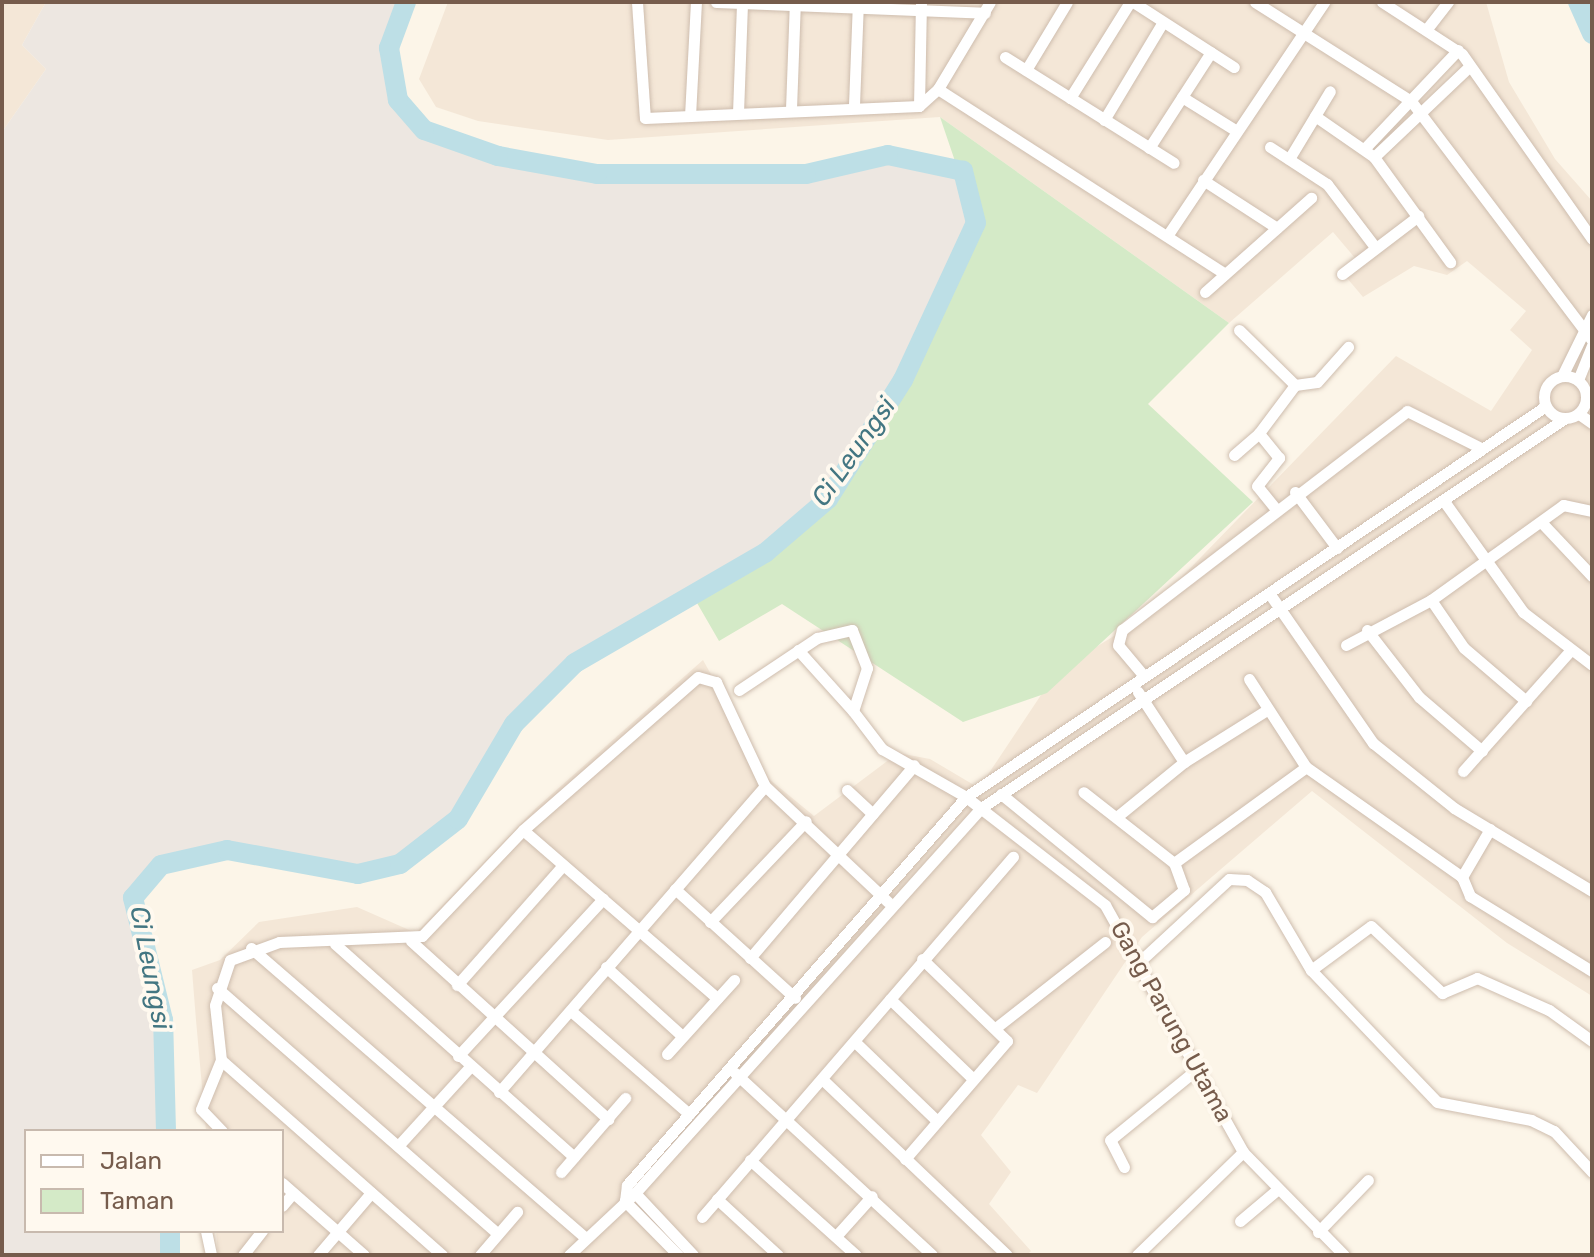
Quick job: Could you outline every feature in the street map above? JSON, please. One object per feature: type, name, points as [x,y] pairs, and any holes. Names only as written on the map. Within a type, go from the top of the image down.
[{"type":"street","points":[[637,2],[639,111],[649,119],[854,105],[919,106],[938,89],[988,7]]},
{"type":"street","points":[[690,116],[696,2]]},
{"type":"street","points":[[716,2],[988,7]]},
{"type":"street","points":[[738,113],[742,2]]},
{"type":"street","points":[[1026,70],[1067,2]]},
{"type":"street","points":[[1070,98],[1131,2],[1151,7],[1163,22],[1234,67]]},
{"type":"street","points":[[1255,2],[1411,101],[1582,331],[1592,340]]},
{"type":"street","points":[[1167,236],[1235,130],[1305,34],[1324,2]]},
{"type":"street","points":[[1382,2],[1458,50],[1592,239]]},
{"type":"street","points":[[1426,30],[1448,2]]},
{"type":"street","points":[[791,109],[795,3]]},
{"type":"street","points":[[854,105],[858,4]]},
{"type":"street","points":[[919,106],[921,6]]},
{"type":"street","points":[[1104,120],[1163,22]]},
{"type":"street","points":[[1370,152],[1458,50]]},
{"type":"street","points":[[1149,148],[1211,52]]},
{"type":"street","points":[[1005,57],[1174,163]]},
{"type":"street","points":[[1370,152],[1469,67]]},
{"type":"street","points":[[938,89],[1225,274]]},
{"type":"street","points":[[1289,159],[1330,91]]},
{"type":"street","points":[[1182,97],[1235,130]]},
{"type":"street","points":[[1315,116],[1370,152],[1450,262]]},
{"type":"street","points":[[1270,147],[1327,184],[1375,247]]},
{"type":"street","points":[[1203,180],[1277,228]]},
{"type":"street","points":[[1205,292],[1311,198]]},
{"type":"street","points":[[1342,274],[1418,216]]},
{"type":"street","points":[[569,1255],[630,1197],[966,797],[1546,406],[1550,382],[1562,376],[1592,315]]},
{"type":"street","points":[[1239,330],[1295,385]]},
{"type":"street","points":[[1578,380],[1592,346]]},
{"type":"street","points":[[1234,455],[1259,433],[1295,385],[1317,382],[1348,347]]},
{"type":"street","points":[[797,1000],[893,906],[981,808],[1141,697],[1446,504],[1564,419],[1579,414],[1589,399],[1578,380],[1562,376]]},
{"type":"street","points":[[1546,406],[1564,419]]},
{"type":"street","points":[[1144,676],[1118,645],[1122,630],[1295,492],[1407,411],[1481,448]]},
{"type":"street","points":[[1579,414],[1592,423]]},
{"type":"street","points":[[1259,433],[1279,458],[1257,486],[1275,508]]},
{"type":"street","points":[[1295,492],[1337,548]]},
{"type":"street","points":[[1446,504],[1523,612],[1592,665]]},
{"type":"street","points":[[1346,645],[1367,630],[1431,600],[1486,564],[1563,505],[1592,511]]},
{"type":"street","points":[[1542,523],[1592,576]]},
{"type":"street","points":[[1269,593],[1278,611],[1373,743],[1490,829],[1592,891]]},
{"type":"street","points":[[1431,600],[1464,648],[1526,701]]},
{"type":"street","points":[[739,690],[798,650],[841,628],[852,630],[867,668],[853,711]]},
{"type":"street","points":[[1367,630],[1419,697],[1482,751]]},
{"type":"street","name":"Gang Parung Utama","points":[[798,650],[853,711],[882,749],[966,797],[1105,905],[1243,1152],[1318,1232],[1344,1255]]},
{"type":"street","points":[[1463,771],[1570,651]]},
{"type":"street","points":[[220,1129],[201,1109],[221,1060],[217,988],[230,960],[251,948],[411,941],[523,830],[703,676],[716,682],[765,786],[806,821],[893,906]]},
{"type":"street","points":[[1249,679],[1306,767],[1462,877],[1470,896],[1592,971]]},
{"type":"street","points":[[1132,683],[1184,762]]},
{"type":"street","points":[[1119,815],[1184,762],[1267,710]]},
{"type":"street","points":[[750,958],[842,858],[873,814],[914,765]]},
{"type":"street","points":[[1174,863],[1306,767]]},
{"type":"street","points":[[499,1092],[765,786]]},
{"type":"street","points":[[847,790],[873,814]]},
{"type":"street","points":[[1001,794],[1152,917],[1184,890],[1174,863],[1119,815],[1083,792]]},
{"type":"street","points":[[710,922],[806,821]]},
{"type":"street","points":[[1462,877],[1490,829]]},
{"type":"street","points":[[523,830],[717,998]]},
{"type":"street","points":[[702,1217],[1013,857]]},
{"type":"street","points":[[457,985],[563,865]]},
{"type":"street","points":[[1138,963],[1238,878],[1265,892],[1311,970],[1437,1102],[1531,1120],[1554,1131],[1592,1172]]},
{"type":"street","points":[[675,889],[797,1000]]},
{"type":"street","points":[[458,1056],[603,899]]},
{"type":"street","points":[[1311,970],[1371,926],[1442,993],[1477,978],[1549,1010],[1592,1041]]},
{"type":"street","points":[[411,941],[608,1119]]},
{"type":"street","points":[[998,1026],[1105,942]]},
{"type":"street","points":[[335,944],[574,1157]]},
{"type":"street","points":[[251,948],[586,1238]]},
{"type":"street","points":[[905,1159],[1007,1041],[998,1026],[922,959]]},
{"type":"street","points":[[606,967],[682,1036]]},
{"type":"street","points":[[667,1054],[734,980]]},
{"type":"street","points":[[217,988],[498,1234]]},
{"type":"street","points":[[890,999],[972,1078]]},
{"type":"street","points":[[571,1011],[689,1114]]},
{"type":"street","points":[[855,1042],[937,1121]]},
{"type":"street","points":[[221,1060],[442,1255]]},
{"type":"street","points":[[398,1146],[470,1067]]},
{"type":"street","points":[[1124,1167],[1110,1140],[1197,1069]]},
{"type":"street","points":[[678,1255],[630,1197],[627,1185],[689,1114],[734,1072]]},
{"type":"street","points":[[734,1072],[872,1196],[932,1255]]},
{"type":"street","points":[[822,1079],[1007,1255]]},
{"type":"street","points":[[561,1172],[625,1098]]},
{"type":"street","points":[[1137,1255],[1243,1152]]},
{"type":"street","points":[[750,1160],[856,1255]]},
{"type":"street","points":[[1318,1232],[1368,1180]]},
{"type":"street","points":[[284,1185],[364,1255]]},
{"type":"street","points":[[1240,1221],[1278,1189]]},
{"type":"street","points":[[284,1204],[293,1193]]},
{"type":"street","points":[[318,1255],[371,1193]]},
{"type":"street","points":[[837,1235],[872,1196]]},
{"type":"street","points":[[630,1197],[693,1255]]},
{"type":"street","points":[[717,1199],[778,1255]]},
{"type":"street","points":[[480,1255],[517,1212]]},
{"type":"street","points":[[206,1233],[211,1255]]},
{"type":"street","points":[[243,1255],[260,1233]]},
{"type":"shaded area","points":[[2,2],[46,2],[22,45],[46,69],[2,132]]},
{"type":"shaded area","points":[[46,2],[406,2],[390,49],[398,100],[424,130],[498,156],[597,174],[806,174],[888,155],[963,171],[976,223],[903,380],[828,499],[765,553],[575,663],[514,724],[458,819],[400,864],[358,874],[227,850],[161,865],[133,898],[163,1020],[166,1129],[24,1129],[24,1233],[170,1233],[170,1255],[2,1255],[2,132],[46,69],[22,45]]},
{"type":"shaded area","points":[[448,2],[1486,2],[1509,82],[1555,159],[1592,201],[1592,996],[1507,943],[1312,791],[1142,937],[1037,1093],[1018,1085],[981,1135],[1011,1172],[989,1204],[1031,1251],[1027,1255],[218,1255],[216,1233],[284,1233],[284,1129],[206,1129],[192,970],[220,960],[259,922],[357,907],[416,933],[535,809],[703,660],[769,779],[814,816],[898,753],[930,759],[979,788],[1057,671],[1140,620],[1396,356],[1491,411],[1532,350],[1510,330],[1526,311],[1467,261],[1447,275],[1414,266],[1363,297],[1341,271],[1355,258],[1333,232],[1229,323],[940,117],[608,140],[478,121],[436,107],[419,79]]},
{"type":"green space","points":[[940,117],[1229,323],[1148,404],[1253,502],[1047,693],[963,722],[782,604],[719,641],[693,596],[765,553],[828,499],[923,344],[976,223]]},
{"type":"waterway","name":"Ci Leungsi","points":[[166,1129],[163,1020],[133,898],[161,865],[227,850],[358,874],[400,864],[458,819],[514,724],[575,663],[765,553],[828,499],[903,380],[976,223],[963,171],[888,155],[806,174],[597,174],[498,156],[424,130],[398,100],[389,48],[406,2]]},
{"type":"waterway","name":"Ci Leungsi","points":[[1578,2],[1592,34]]},
{"type":"waterway","name":"Ci Leungsi","points":[[170,1233],[170,1255]]}]
